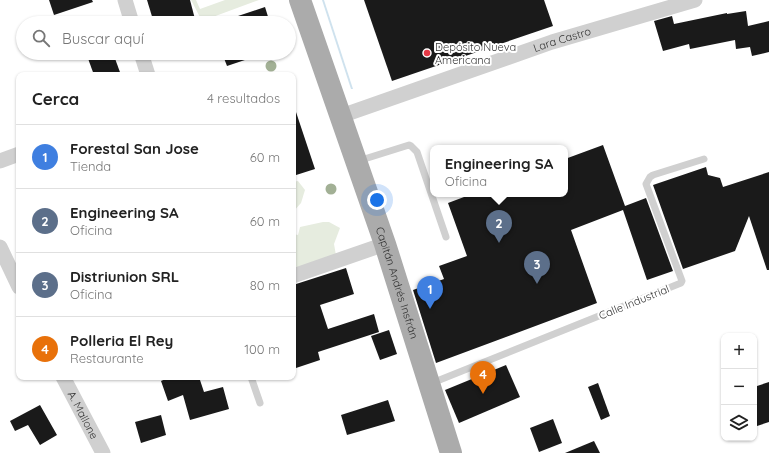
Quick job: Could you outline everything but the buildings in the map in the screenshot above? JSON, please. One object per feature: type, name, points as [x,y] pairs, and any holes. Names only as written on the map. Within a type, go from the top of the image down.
[{"type":"main road","name":"Capitán Andrés Insfrán","points":[[300,0],[384,244],[451,453]]},
{"type":"street","points":[[125,0],[130,16]]},
{"type":"street","name":"Lara Castro","points":[[340,116],[552,42],[695,0]]},
{"type":"street","points":[[143,60],[147,72]]},
{"type":"street","points":[[0,161],[16,155]]},
{"type":"street","points":[[296,275],[384,244]]},
{"type":"street","points":[[0,247],[16,281]]},
{"type":"street","name":"A. Mallone","points":[[65,380],[103,453]]},
{"type":"lane","points":[[356,161],[409,146],[413,147],[417,152],[430,190]]},
{"type":"lane","name":"Calle Industrial","points":[[428,385],[681,283],[682,281],[646,184],[653,175],[704,159]]},
{"type":"lane","points":[[433,197],[446,236]]},
{"type":"lane","points":[[252,380],[260,402]]},
{"type":"shaded area","points":[[191,0],[196,0],[200,9],[225,0],[259,0],[216,16],[199,16]]},
{"type":"shaded area","points":[[296,181],[298,181],[305,190],[301,203],[296,209]]},
{"type":"shaded area","points":[[329,222],[340,228],[334,244],[337,261],[299,270],[296,266],[296,235],[298,235],[300,227]]},
{"type":"water","points":[[322,0],[324,0],[353,89],[351,89]]},
{"type":"place","name":"Depósito Nueva Americana","points":[[427,53]]},
{"type":"place","name":"Engineering SA","points":[[499,243]]},
{"type":"place","name":"Distriunion SRL","points":[[537,284]]},
{"type":"place","name":"Forestal San Jose","points":[[430,309]]},
{"type":"place","name":"Polleria El Rey","points":[[483,394]]}]
